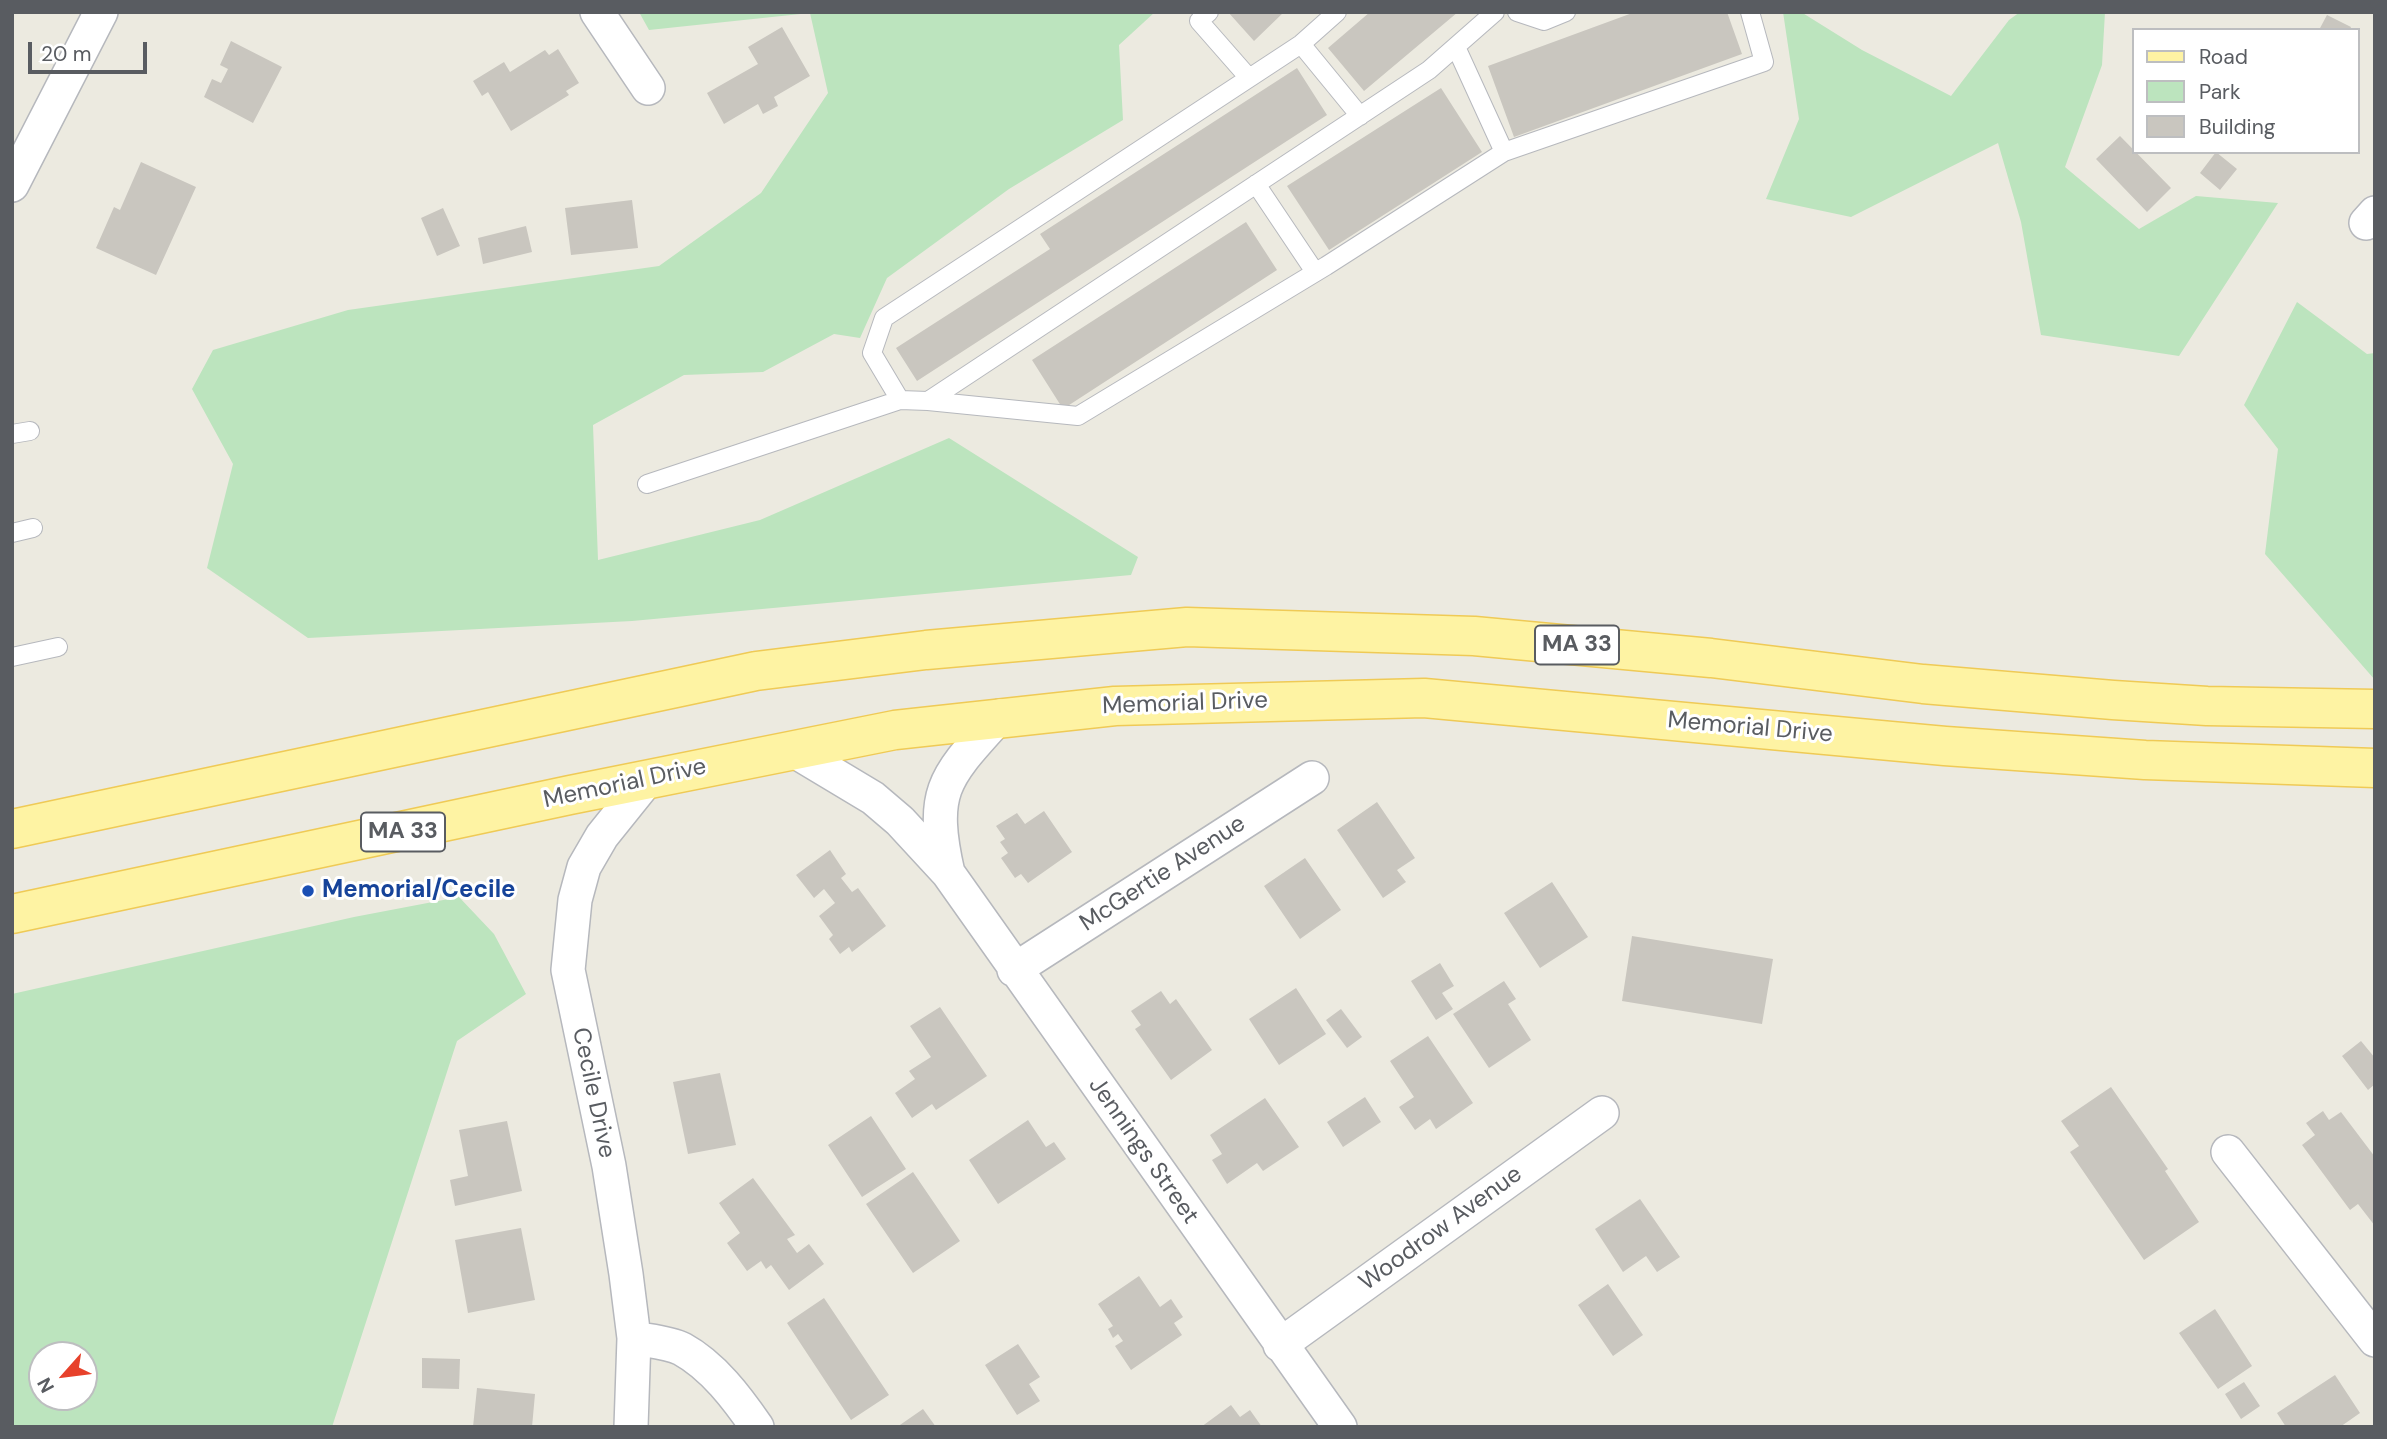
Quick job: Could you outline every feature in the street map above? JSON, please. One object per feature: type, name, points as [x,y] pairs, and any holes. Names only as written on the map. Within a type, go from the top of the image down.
[{"type":"main road","name":"MA 33","points":[[12,829],[756,671],[926,650],[1187,627],[1474,636],[1711,658],[1923,684],[2099,699],[2207,706],[2375,709]]},
{"type":"main road","name":"Memorial Drive","points":[[12,914],[895,730],[1000,716],[1115,706],[1424,698],[1945,746],[2145,760],[2375,768]]},
{"type":"street","points":[[12,185],[100,12]]},
{"type":"street","points":[[597,12],[648,88]]},
{"type":"street","name":"Jennings Street","points":[[948,873],[938,822],[943,795],[962,758],[1000,716]]},
{"type":"street","name":"Jennings Street","points":[[793,750],[873,798],[900,821],[948,873],[1014,970],[1340,1427]]},
{"type":"street","name":"McGertie Avenue","points":[[1014,970],[1312,778]]},
{"type":"street","name":"Cecile Drive","points":[[631,1427],[634,1338],[612,1188],[568,970],[575,900],[583,867],[601,836],[647,780]]},
{"type":"street","name":"Woodrow Avenue","points":[[1280,1345],[1602,1112]]},
{"type":"street","points":[[2228,1152],[2375,1340]]},
{"type":"street","points":[[634,1338],[680,1348],[698,1361],[737,1399],[757,1427]]},
{"type":"lane","points":[[1209,12],[1199,21],[1249,78]]},
{"type":"lane","points":[[900,400],[872,353],[884,318],[1301,44],[1337,12]]},
{"type":"lane","points":[[928,401],[1429,70],[1495,12]]},
{"type":"lane","points":[[1517,12],[1544,21],[1566,12]]},
{"type":"lane","points":[[647,484],[900,400],[1078,416],[1315,272],[1504,152],[1764,62],[1750,12]]},
{"type":"lane","points":[[1301,44],[1360,116]]},
{"type":"lane","points":[[1456,47],[1504,152]]},
{"type":"lane","points":[[1256,184],[1315,272]]},
{"type":"lane","points":[[12,533],[33,528]]},
{"type":"lane","points":[[12,657],[58,647]]},
{"type":"green space","points":[[639,12],[1155,12],[1119,45],[1123,120],[1009,189],[887,278],[860,338],[834,334],[763,372],[684,375],[593,425],[598,560],[760,520],[949,438],[1138,557],[1131,575],[632,621],[308,638],[207,568],[233,464],[192,389],[213,350],[348,310],[659,266],[761,193],[828,93],[810,13],[649,30]]},
{"type":"green space","points":[[1783,12],[1801,12],[1862,50],[1951,96],[2009,20],[2020,12],[2105,12],[2102,65],[2065,167],[2139,229],[2196,196],[2278,203],[2179,356],[2041,335],[2021,222],[1998,143],[1851,217],[1766,199],[1799,119]]},
{"type":"green space","points":[[2297,302],[2367,354],[2375,353],[2375,680],[2265,554],[2278,449],[2244,405]]},
{"type":"green space","points":[[459,897],[494,934],[526,994],[457,1041],[332,1427],[12,1427],[12,994],[354,917]]},
{"type":"building","points":[[1228,12],[1284,12],[1254,41]]},
{"type":"building","points":[[1370,12],[1458,12],[1364,91],[1328,48]]},
{"type":"building","points":[[1635,12],[1727,12],[1742,54],[1514,137],[1488,66]]},
{"type":"building","points":[[2327,15],[2351,27],[2351,28],[2320,28]]},
{"type":"building","points":[[782,27],[810,76],[774,97],[778,106],[763,114],[758,104],[724,124],[707,93],[758,64],[748,47]]},
{"type":"building","points":[[231,41],[282,67],[253,123],[204,97],[212,79],[221,83],[228,69],[220,65]]},
{"type":"building","points":[[558,49],[579,83],[566,91],[569,95],[511,131],[488,92],[482,96],[473,81],[504,62],[510,72],[545,50],[549,55]]},
{"type":"building","points":[[1297,68],[1327,115],[917,381],[896,348],[1050,249],[1040,234]]},
{"type":"building","points":[[1441,88],[1482,152],[1329,250],[1287,186]]},
{"type":"building","points":[[2120,136],[2132,148],[2132,154],[2138,154],[2171,188],[2147,212],[2096,159]]},
{"type":"building","points":[[2214,154],[2218,154],[2237,169],[2220,190],[2200,173]]},
{"type":"building","points":[[141,162],[196,187],[156,275],[96,248],[114,207],[120,210]]},
{"type":"building","points":[[632,200],[638,248],[571,255],[565,208]]},
{"type":"building","points":[[443,208],[460,246],[437,256],[421,218]]},
{"type":"building","points":[[1246,222],[1277,270],[1063,409],[1032,360]]},
{"type":"building","points":[[526,226],[532,252],[483,264],[478,238]]},
{"type":"building","points":[[1377,802],[1415,858],[1397,870],[1406,882],[1383,898],[1337,830]]},
{"type":"building","points":[[1044,811],[1072,852],[1028,883],[1021,874],[1015,878],[1001,858],[1008,853],[1000,842],[1005,839],[996,826],[1017,813],[1025,824]]},
{"type":"building","points":[[830,850],[846,874],[841,878],[852,892],[858,888],[886,926],[852,952],[849,947],[840,954],[829,939],[833,935],[819,916],[835,903],[824,889],[814,898],[796,875]]},
{"type":"building","points":[[1305,858],[1341,910],[1300,939],[1264,886]]},
{"type":"building","points":[[1552,882],[1588,937],[1540,968],[1504,913]]},
{"type":"building","points":[[1632,936],[1773,959],[1762,1024],[1622,1001]]},
{"type":"building","points":[[1440,963],[1454,986],[1442,993],[1453,1009],[1436,1020],[1411,981]]},
{"type":"building","points":[[1504,981],[1516,999],[1508,1004],[1531,1040],[1489,1068],[1453,1014]]},
{"type":"building","points":[[1296,988],[1326,1034],[1279,1065],[1249,1019]]},
{"type":"building","points":[[1161,991],[1170,1004],[1176,999],[1212,1050],[1171,1080],[1135,1029],[1141,1025],[1131,1011]]},
{"type":"building","points":[[940,1007],[987,1076],[936,1110],[932,1104],[912,1118],[895,1093],[915,1079],[909,1071],[931,1057],[910,1026]]},
{"type":"building","points":[[1341,1009],[1362,1037],[1347,1048],[1326,1020]]},
{"type":"building","points":[[1428,1036],[1473,1103],[1436,1129],[1430,1119],[1415,1130],[1399,1107],[1414,1097],[1390,1061]]},
{"type":"building","points":[[2361,1041],[2375,1058],[2375,1084],[2368,1090],[2342,1056]]},
{"type":"building","points":[[720,1073],[736,1145],[688,1154],[673,1082]]},
{"type":"building","points":[[2111,1087],[2168,1169],[2165,1171],[2199,1222],[2144,1260],[2070,1152],[2079,1146],[2061,1121]]},
{"type":"building","points":[[1365,1097],[1381,1122],[1343,1147],[1327,1122]]},
{"type":"building","points":[[1265,1098],[1299,1147],[1263,1171],[1257,1163],[1227,1184],[1212,1160],[1222,1154],[1210,1135]]},
{"type":"building","points":[[2323,1111],[2329,1120],[2341,1112],[2375,1157],[2375,1226],[2358,1204],[2350,1210],[2302,1145],[2315,1135],[2306,1123]]},
{"type":"building","points":[[871,1116],[906,1169],[862,1197],[828,1145]]},
{"type":"building","points":[[1028,1120],[1046,1147],[1054,1142],[1066,1159],[998,1204],[969,1160]]},
{"type":"building","points":[[507,1121],[522,1191],[455,1206],[450,1180],[468,1176],[459,1130]]},
{"type":"building","points":[[913,1172],[960,1241],[913,1273],[866,1204]]},
{"type":"building","points":[[753,1178],[795,1235],[787,1239],[797,1253],[809,1244],[824,1264],[789,1290],[771,1265],[766,1269],[761,1261],[747,1271],[727,1243],[740,1233],[719,1203]]},
{"type":"building","points":[[1640,1199],[1680,1257],[1657,1272],[1646,1256],[1623,1272],[1595,1229]]},
{"type":"building","points":[[521,1228],[535,1300],[468,1313],[455,1240]]},
{"type":"building","points":[[1139,1276],[1160,1307],[1171,1299],[1183,1317],[1174,1323],[1182,1335],[1131,1370],[1115,1346],[1123,1341],[1118,1334],[1113,1338],[1108,1329],[1113,1326],[1098,1304]]},
{"type":"building","points":[[1608,1284],[1643,1335],[1613,1356],[1578,1305]]},
{"type":"building","points":[[824,1298],[889,1395],[851,1420],[787,1323]]},
{"type":"building","points":[[2215,1309],[2252,1366],[2218,1389],[2179,1333]]},
{"type":"building","points":[[1018,1344],[1040,1377],[1029,1384],[1040,1401],[1017,1415],[985,1365]]},
{"type":"building","points":[[422,1358],[460,1359],[459,1389],[422,1388]]},
{"type":"building","points":[[2335,1375],[2360,1413],[2340,1427],[2286,1427],[2277,1413]]},
{"type":"building","points":[[2244,1382],[2260,1406],[2241,1419],[2225,1394]]},
{"type":"building","points":[[477,1388],[535,1394],[532,1427],[473,1427]]},
{"type":"building","points":[[1231,1405],[1240,1417],[1250,1410],[1262,1427],[1201,1427]]},
{"type":"building","points":[[923,1409],[936,1427],[897,1427]]},
{"type":"place","name":"Memorial/Cecile","points":[[308,891]]}]
